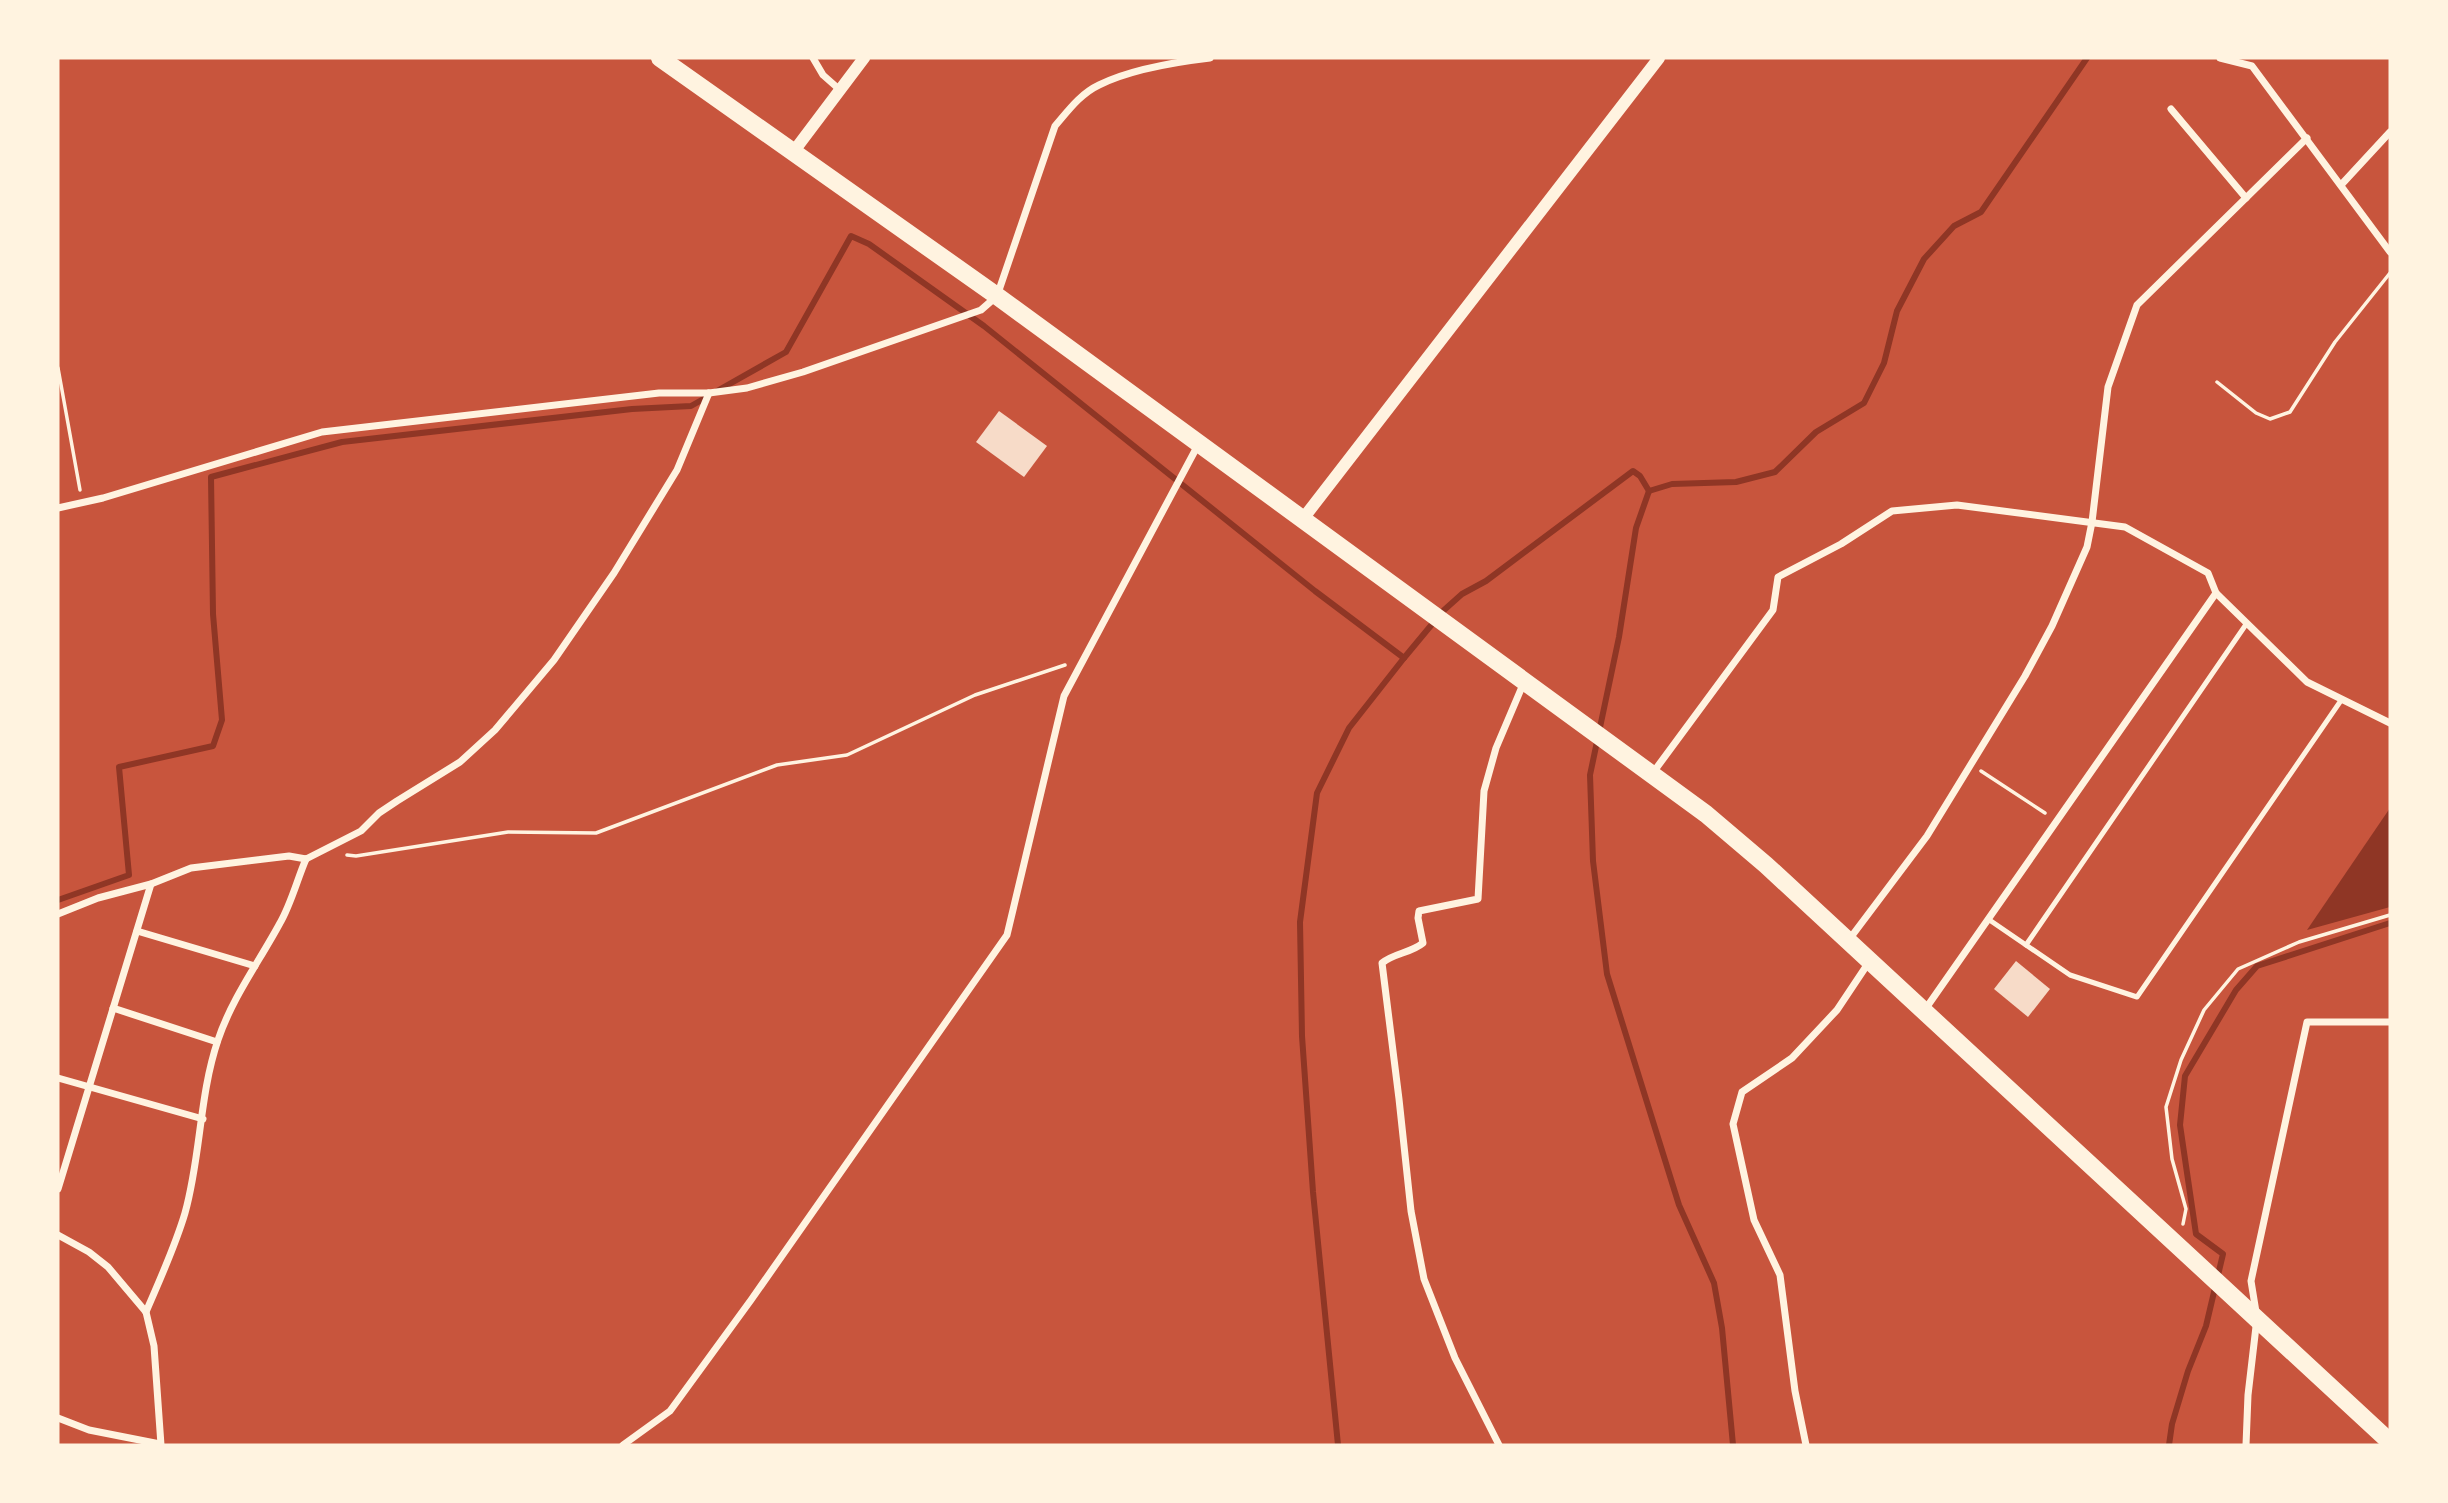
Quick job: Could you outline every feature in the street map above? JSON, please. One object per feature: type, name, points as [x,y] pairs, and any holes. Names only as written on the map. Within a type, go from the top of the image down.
[{"type":"main road","points":[[660,58],[997,296],[1706,814],[1766,865],[2390,1442]]},
{"type":"street","points":[[813,58],[823,75],[840,90]]},
{"type":"street","points":[[794,151],[863,58]]},
{"type":"street","points":[[58,508],[83,503],[321,432],[659,393],[709,393],[747,388],[803,372],[981,310],[997,296],[1055,126],[1073,103],[1098,85],[1171,62],[1210,58]]},
{"type":"street","points":[[1301,520],[1659,58]]},
{"type":"street","points":[[2220,58],[2252,66],[2390,252]]},
{"type":"street","points":[[2171,109],[2246,198]]},
{"type":"street","points":[[2341,185],[2390,132]]},
{"type":"street","points":[[1847,942],[1927,836],[2025,676],[2052,626],[2087,547],[2108,387],[2137,305],[2307,138]]},
{"type":"street","points":[[146,1312],[185,1211],[202,1119],[203,1097],[217,1042],[232,1006],[282,920],[306,859],[361,831],[379,813],[460,762],[495,730],[554,660],[649,519],[677,470],[709,393]]},
{"type":"street","points":[[623,1445],[670,1410],[751,1300],[1007,935],[1063,696],[1198,445]]},
{"type":"street","points":[[1652,774],[1773,610],[1778,577],[1841,544],[1892,510],[1957,505],[2125,527],[2208,573],[2216,593],[2307,682],[2390,723]]},
{"type":"street","points":[[1924,1012],[2216,593]]},
{"type":"street","points":[[1499,1445],[1455,1358],[1424,1279],[1411,1211],[1382,963],[1388,958],[1415,950],[1423,943],[1419,911],[1478,900],[1484,791],[1496,748],[1524,681]]},
{"type":"street","points":[[58,914],[98,898],[151,884],[191,869],[289,856],[306,859]]},
{"type":"street","points":[[58,1189],[151,884]]},
{"type":"street","points":[[136,931],[255,966]]},
{"type":"street","points":[[1806,1445],[1795,1391],[1780,1275],[1754,1220],[1733,1124],[1742,1092],[1792,1058],[1837,1010],[1869,962]]},
{"type":"street","points":[[113,1008],[217,1042]]},
{"type":"street","points":[[2246,1445],[2248,1395],[2257,1318],[2251,1281],[2307,1022],[2390,1022]]},
{"type":"street","points":[[58,1078],[202,1119]]},
{"type":"street","points":[[58,1234],[108,1267],[146,1312],[154,1346],[160,1445],[89,1430],[58,1418]]},
{"type":"lane","points":[[2026,945],[2247,623]]},
{"type":"lane","points":[[1989,919],[2070,975],[2137,997],[2342,699]]},
{"type":"path","points":[[2217,382],[2256,413],[2270,419],[2290,412],[2335,342],[2390,273]]},
{"type":"path","points":[[58,368],[83,503]]},
{"type":"path","points":[[320,851],[356,856],[508,832],[596,833],[777,765],[846,755],[975,695],[1083,660]]},
{"type":"path","points":[[1971,764],[2057,821]]},
{"type":"path","points":[[2178,1244],[2186,1209],[2172,1158],[2166,1107],[2180,1060],[2204,1010],[2238,969],[2299,942],[2390,915]]},
{"type":"shaded area","points":[[2390,808],[2390,907],[2307,930]]},
{"type":"building","points":[[999,411],[1047,446],[1024,477],[976,442]]},
{"type":"building","points":[[2016,961],[2050,989],[2028,1017],[1994,989]]},
{"type":"waterway","points":[[1649,491],[1672,484],[1736,482],[1775,472],[1816,432],[1864,403],[1884,363],[1897,311],[1924,259],[1954,226],[1981,212],[2087,58]]},
{"type":"waterway","points":[[717,391],[786,352],[851,236],[869,244],[984,326],[1315,591],[1404,658]]},
{"type":"waterway","points":[[58,900],[129,875],[119,767],[213,746],[222,720],[213,614],[211,477],[342,442],[632,409],[691,406],[707,397]]},
{"type":"waterway","points":[[1338,1445],[1313,1192],[1302,1036],[1300,922],[1317,793],[1349,728],[1443,611],[1462,594],[1486,581],[1633,471],[1640,476],[1649,491]]},
{"type":"waterway","points":[[1649,491],[1636,528],[1619,637],[1590,775],[1593,861],[1607,974],[1679,1205],[1714,1283],[1722,1328],[1733,1445]]},
{"type":"waterway","points":[[2169,1445],[2172,1424],[2188,1371],[2206,1326],[2223,1254],[2196,1234],[2180,1125],[2185,1076],[2236,990],[2257,966],[2390,923]]}]
